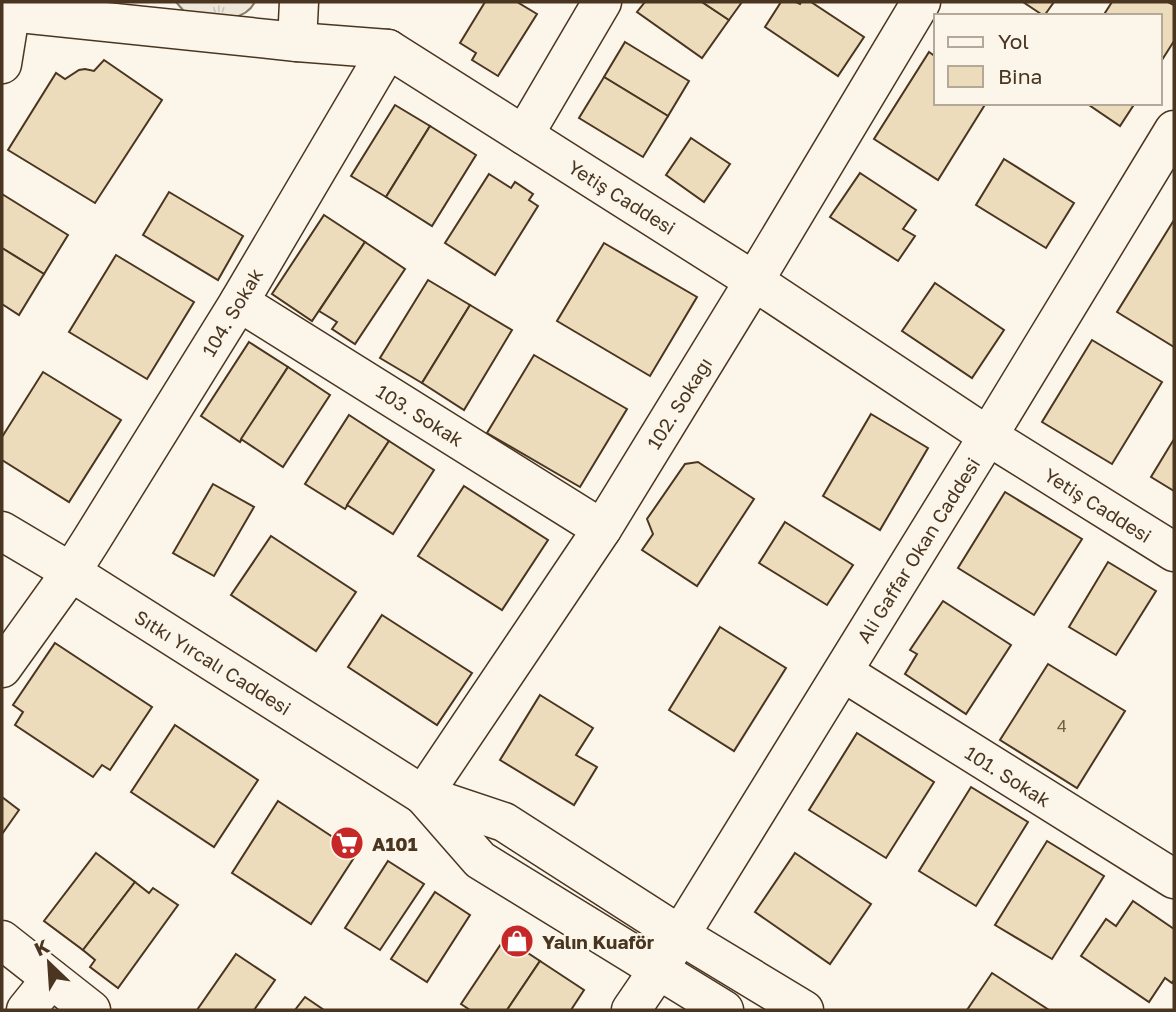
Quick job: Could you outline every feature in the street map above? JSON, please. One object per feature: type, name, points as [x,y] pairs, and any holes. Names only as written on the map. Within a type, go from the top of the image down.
[{"type":"street","points":[[297,42],[299,2]]},
{"type":"street","points":[[524,135],[602,2]]},
{"type":"street","name":"102. Sokağı","points":[[423,795],[602,529],[921,2]]},
{"type":"street","points":[[2,64],[11,7]]},
{"type":"street","name":"Yetiş Caddesi","points":[[11,7],[297,42],[388,49],[754,281],[988,436],[1174,552]]},
{"type":"street","name":"104. Sokak","points":[[2,668],[71,572],[239,302],[388,49]]},
{"type":"street","name":"Ali Gaffar Okan Caddesi","points":[[631,1010],[843,673],[1174,130]]},
{"type":"street","name":"103. Sokak","points":[[239,302],[602,529]]},
{"type":"street","name":"Sıtkı Yırcalı Caddesi","points":[[2,531],[423,795],[504,822],[680,935],[804,1010]]},
{"type":"street","name":"101. Sokak","points":[[843,673],[1174,879]]},
{"type":"street","name":"Sıtkı Yırcalı Caddesi","points":[[423,795],[480,860],[724,1010]]},
{"type":"street","points":[[2,940],[91,1010]]},
{"type":"street","points":[[26,1010],[51,979]]},
{"type":"green space","points":[[176,2],[255,2],[242,14],[216,18],[188,16]]},
{"type":"building","points":[[485,2],[517,2],[537,14],[498,76],[472,60],[476,53],[460,43]]},
{"type":"building","points":[[645,2],[702,2],[729,20],[702,58],[637,12]]},
{"type":"building","points":[[702,2],[742,2],[729,20]]},
{"type":"building","points":[[781,2],[811,2],[864,37],[838,76],[765,27]]},
{"type":"building","points":[[1023,2],[1054,2],[1045,14]]},
{"type":"building","points":[[1112,2],[1168,2],[1174,5],[1174,41],[1162,60],[1162,14],[1104,14]]},
{"type":"building","points":[[625,42],[689,81],[668,116],[604,77]]},
{"type":"building","points":[[929,52],[934,56],[934,105],[985,105],[938,180],[874,139]]},
{"type":"building","points":[[104,60],[162,100],[95,203],[8,150],[56,73],[65,79],[79,70],[94,71]]},
{"type":"building","points":[[604,77],[668,116],[643,157],[579,118]]},
{"type":"building","points":[[395,105],[430,126],[386,197],[351,176]]},
{"type":"building","points":[[1089,105],[1134,105],[1120,126]]},
{"type":"building","points":[[430,126],[476,155],[432,226],[386,197]]},
{"type":"building","points":[[691,138],[730,164],[704,202],[666,175]]},
{"type":"building","points":[[1004,159],[1074,203],[1046,248],[976,205]]},
{"type":"building","points":[[860,173],[916,210],[903,229],[915,236],[898,261],[830,217]]},
{"type":"building","points":[[489,174],[511,188],[515,182],[533,194],[529,200],[538,206],[495,275],[445,243]]},
{"type":"building","points":[[169,192],[243,236],[218,280],[143,235]]},
{"type":"building","points":[[2,194],[68,235],[44,274],[2,248]]},
{"type":"building","points":[[324,215],[365,242],[312,321],[272,294]]},
{"type":"building","points":[[1174,220],[1174,347],[1117,312]]},
{"type":"building","points":[[365,242],[405,269],[355,344],[332,329],[337,322],[319,311]]},
{"type":"building","points":[[604,243],[697,297],[650,376],[557,321]]},
{"type":"building","points":[[2,248],[44,274],[19,315],[2,304]]},
{"type":"building","points":[[116,255],[194,302],[147,379],[69,332]]},
{"type":"building","points":[[428,280],[470,305],[422,383],[380,358]]},
{"type":"building","points":[[935,283],[1004,330],[972,378],[902,331]]},
{"type":"building","points":[[470,305],[512,330],[464,410],[422,383]]},
{"type":"building","points":[[1092,340],[1162,382],[1112,464],[1042,422]]},
{"type":"building","points":[[249,342],[288,367],[240,442],[201,416]]},
{"type":"building","points":[[534,355],[627,409],[580,487],[487,433]]},
{"type":"building","points":[[288,367],[330,395],[283,467],[241,439]]},
{"type":"building","points":[[43,372],[121,420],[69,502],[2,460],[2,437]]},
{"type":"building","points":[[871,414],[928,448],[880,530],[823,496]]},
{"type":"building","points":[[349,415],[389,441],[345,509],[305,484]]},
{"type":"building","points":[[1174,439],[1174,491],[1151,477]]},
{"type":"building","points":[[389,441],[434,470],[393,534],[347,505]]},
{"type":"building","points":[[698,462],[754,499],[697,586],[642,550],[653,534],[647,519],[685,464]]},
{"type":"building","points":[[213,484],[254,507],[214,576],[173,553]]},
{"type":"building","points":[[464,486],[548,540],[502,610],[418,556]]},
{"type":"building","points":[[1005,492],[1082,539],[1034,615],[958,568]]},
{"type":"building","points":[[785,522],[853,565],[827,605],[759,563]]},
{"type":"building","points":[[271,536],[356,592],[316,651],[231,595]]},
{"type":"building","points":[[1108,562],[1156,591],[1116,655],[1069,627]]},
{"type":"building","points":[[943,601],[1011,645],[966,714],[905,674],[917,654],[910,650]]},
{"type":"building","points":[[382,615],[472,673],[437,725],[348,667]]},
{"type":"building","points":[[720,627],[786,668],[734,751],[669,710]]},
{"type":"building","points":[[55,643],[152,707],[110,770],[102,765],[93,777],[15,725],[23,712],[13,705]]},
{"type":"building","points":[[1048,664],[1125,711],[1077,788],[1000,740]]},
{"type":"building","points":[[540,695],[593,728],[576,755],[597,767],[574,805],[500,760]]},
{"type":"building","points":[[175,725],[258,780],[214,847],[131,792]]},
{"type":"building","points":[[857,733],[934,782],[886,858],[809,810]]},
{"type":"building","points":[[971,787],[1028,822],[976,906],[919,871]]},
{"type":"building","points":[[2,797],[19,810],[2,834]]},
{"type":"building","points":[[278,801],[357,853],[311,924],[232,873]]},
{"type":"building","points":[[1047,841],[1104,876],[1052,959],[995,925]]},
{"type":"building","points":[[96,853],[135,882],[83,950],[44,921]]},
{"type":"building","points":[[795,853],[871,904],[830,964],[755,912]]},
{"type":"building","points":[[388,861],[424,884],[380,950],[345,928]]},
{"type":"building","points":[[135,882],[149,893],[153,888],[178,905],[118,988],[90,967],[95,960],[83,950]]},
{"type":"building","points":[[435,892],[470,915],[427,982],[391,959]]},
{"type":"building","points":[[1133,901],[1174,929],[1174,980],[1172,983],[1165,978],[1149,1002],[1081,956],[1106,919],[1116,926]]},
{"type":"building","points":[[505,938],[540,961],[507,1010],[470,1010],[461,1004]]},
{"type":"building","points":[[236,954],[275,980],[254,1010],[197,1010]]},
{"type":"building","points":[[540,961],[584,990],[571,1010],[507,1010]]},
{"type":"building","points":[[992,973],[1049,1010],[967,1010]]},
{"type":"building","points":[[305,997],[324,1010],[295,1010]]},
{"type":"place","name":"A101","points":[[347,843]]},
{"type":"place","name":"Yalın Kuaför","points":[[517,941]]}]
